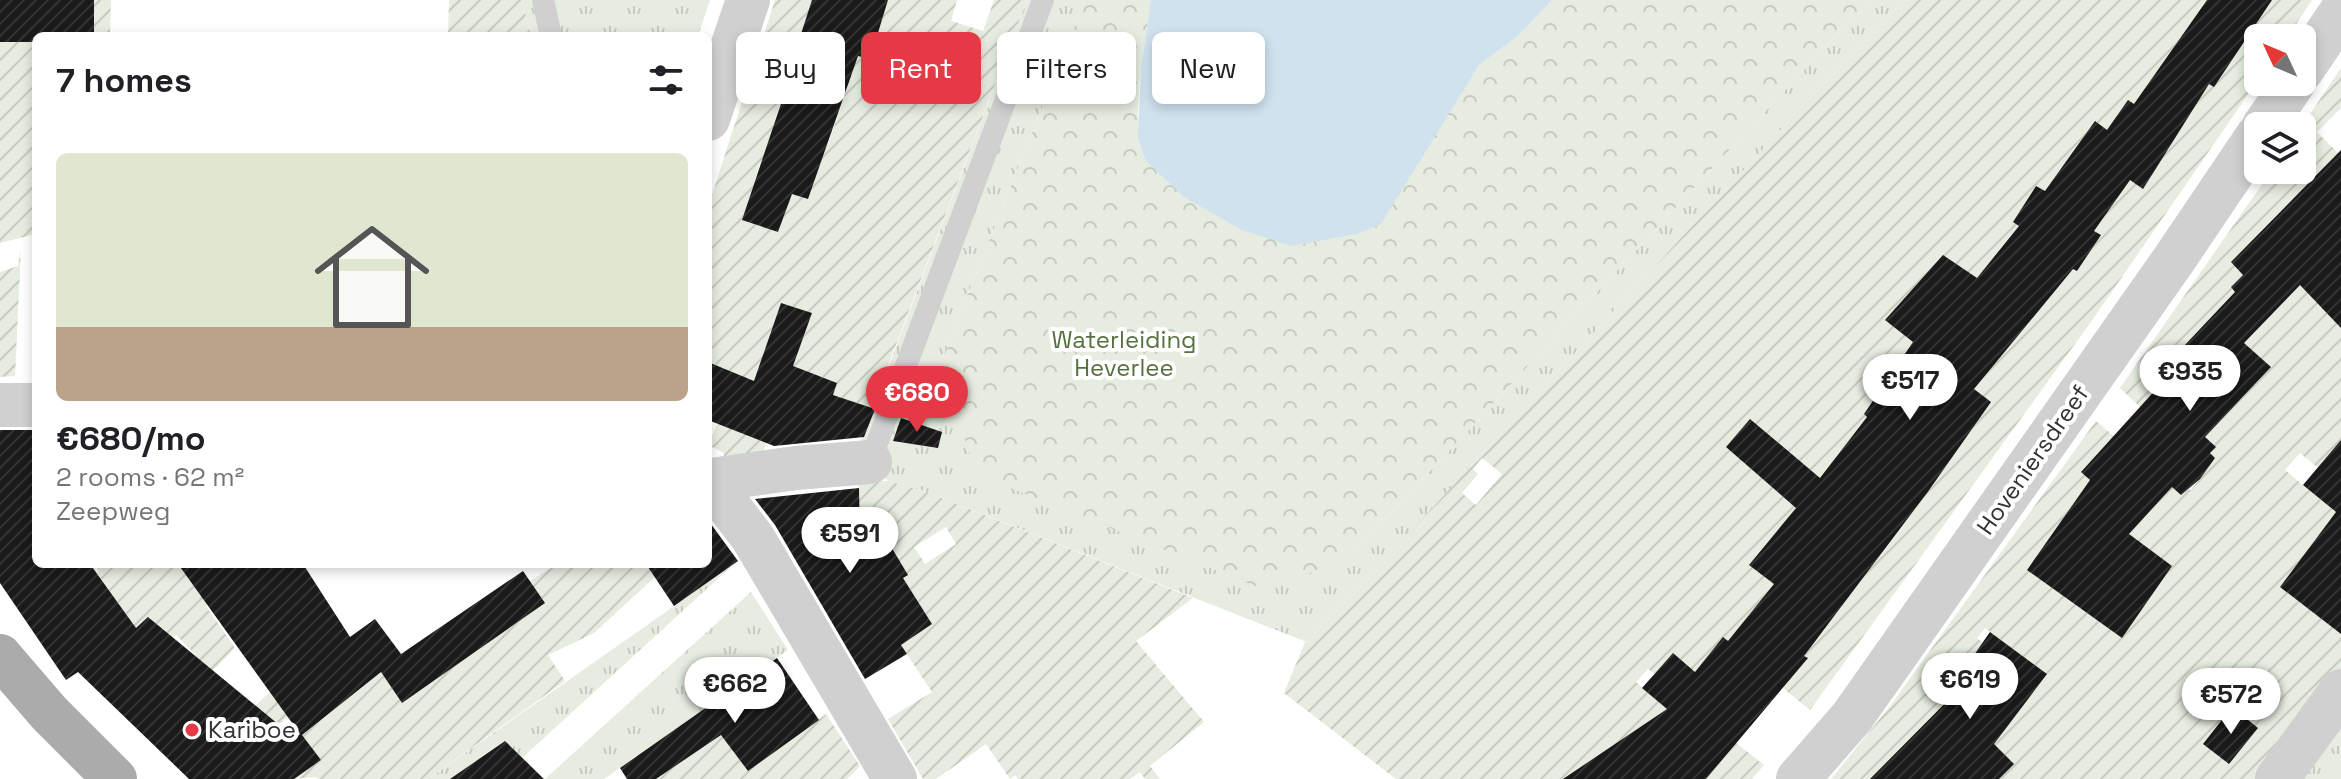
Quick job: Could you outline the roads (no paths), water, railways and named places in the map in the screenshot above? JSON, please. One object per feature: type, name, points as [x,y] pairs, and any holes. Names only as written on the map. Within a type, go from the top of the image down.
[{"type":"main road","points":[[0,656],[49,713],[115,779]]},
{"type":"street","points":[[712,102],[748,0]]},
{"type":"street","points":[[2316,49],[2341,12]]},
{"type":"street","name":"Hoveniersdreef","points":[[1798,779],[1852,717],[2244,156]]},
{"type":"street","points":[[0,405],[32,405]]},
{"type":"street","points":[[712,480],[870,462]]},
{"type":"street","points":[[712,483],[753,538],[895,779]]},
{"type":"street","points":[[2277,779],[2341,691]]},
{"type":"lane","points":[[543,0],[550,32]]},
{"type":"lane","points":[[870,462],[1043,0]]},
{"type":"water","points":[[1151,0],[1552,0],[1519,35],[1479,65],[1381,224],[1356,234],[1292,246],[1242,230],[1184,197],[1145,160],[1138,137],[1141,67]]},
{"type":"place","name":"Kariboe","points":[[192,730]]},
{"type":"park label","name":"Waterleiding Heverlee","points":[[1124,354]]}]
